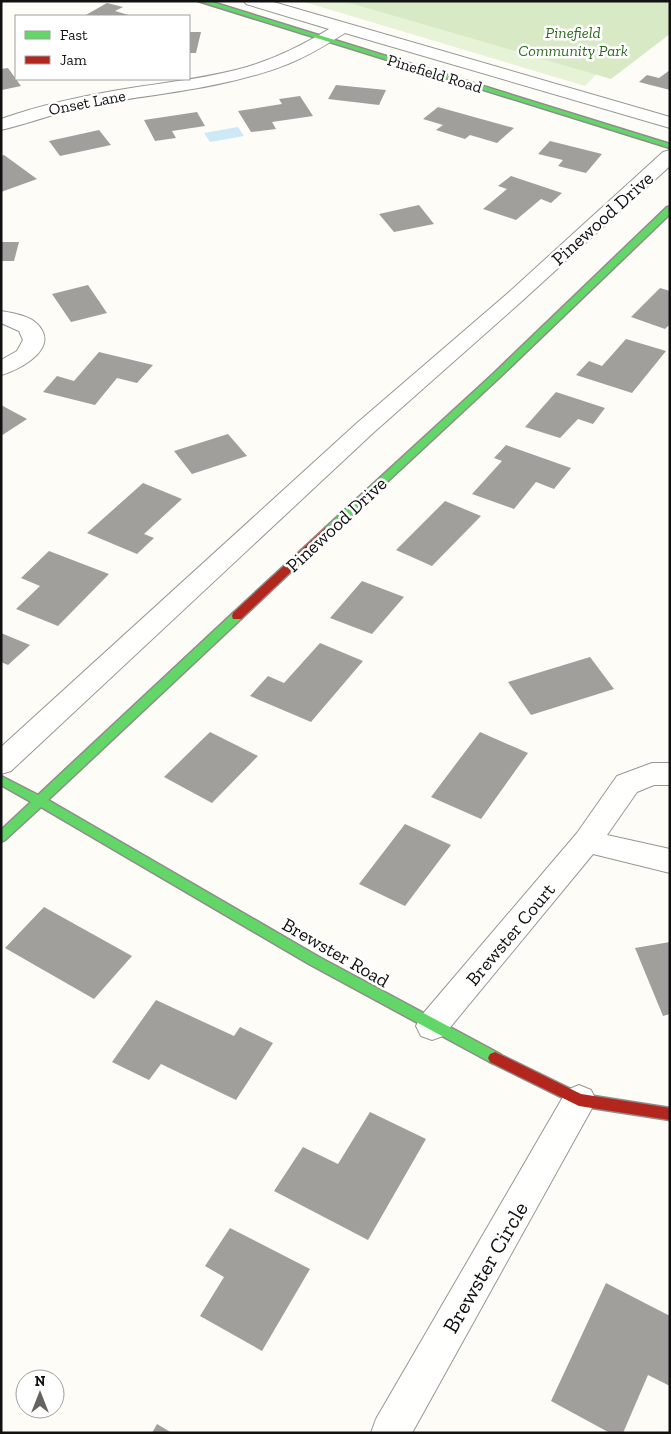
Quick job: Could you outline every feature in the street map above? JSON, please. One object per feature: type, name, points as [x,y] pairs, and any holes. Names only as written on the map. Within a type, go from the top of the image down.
[{"type":"street","name":"Pinefield Road","points":[[201,1],[670,146]]},
{"type":"street","name":"Pinefield Road","points":[[252,1],[670,123]]},
{"type":"street","name":"Onset Lane","points":[[1,125],[37,113],[96,99],[238,76],[263,69],[291,58],[342,28]]},
{"type":"street","name":"Pinewood Drive","points":[[1,764],[357,435],[515,297],[670,156]]},
{"type":"street","name":"Pinewood Drive","points":[[1,837],[496,376],[670,209]]},
{"type":"street","points":[[1,317],[16,321],[29,328],[34,335],[35,342],[32,350],[15,364],[1,368]]},
{"type":"street","name":"Brewster Court","points":[[432,1026],[587,841],[627,784],[652,774],[670,774]]},
{"type":"street","name":"Brewster Road","points":[[1,780],[41,801],[208,900],[432,1026],[579,1100],[670,1114]]},
{"type":"street","points":[[587,841],[670,861]]},
{"type":"street","name":"Brewster Circle","points":[[390,1433],[579,1100]]},
{"type":"green space","name":"Pinefield Community Park","points":[[301,1],[670,1],[670,6],[656,13],[585,86]]},
{"type":"green space","name":"Pinefield Community Park","points":[[343,1],[670,1],[670,34],[611,79]]},
{"type":"water","points":[[238,127],[244,136],[210,142],[204,133]]},
{"type":"building","points":[[107,3],[123,7],[115,11],[129,15],[86,15]]},
{"type":"building","points":[[190,32],[201,32],[196,53],[190,53]]},
{"type":"building","points":[[8,68],[21,86],[2,90],[1,69]]},
{"type":"building","points":[[670,70],[670,90],[639,82],[647,75],[659,78]]},
{"type":"building","points":[[336,85],[386,90],[379,105],[328,99]]},
{"type":"building","points":[[300,96],[313,116],[272,122],[276,129],[251,132],[238,111],[282,104],[279,99]]},
{"type":"building","points":[[438,107],[514,128],[497,143],[470,135],[465,139],[436,130],[443,125],[423,119]]},
{"type":"building","points":[[197,112],[205,126],[172,131],[176,138],[155,141],[144,120]]},
{"type":"building","points":[[99,130],[111,145],[60,156],[49,141]]},
{"type":"building","points":[[550,141],[602,154],[586,173],[558,166],[563,160],[538,154]]},
{"type":"building","points":[[4,155],[37,179],[1,192],[1,156]]},
{"type":"building","points":[[511,176],[562,193],[551,203],[541,199],[516,220],[483,209],[507,189],[498,186]]},
{"type":"building","points":[[419,205],[434,224],[394,232],[379,214]]},
{"type":"building","points":[[1,242],[19,242],[14,261],[1,261]]},
{"type":"building","points":[[88,285],[107,313],[71,322],[52,294]]},
{"type":"building","points":[[660,288],[670,291],[670,324],[665,329],[631,317]]},
{"type":"building","points":[[626,339],[666,351],[632,393],[576,375],[589,361],[602,366]]},
{"type":"building","points":[[99,352],[153,365],[137,383],[117,378],[95,405],[43,392],[57,376],[74,381]]},
{"type":"building","points":[[556,392],[605,408],[593,424],[578,419],[560,438],[525,427]]},
{"type":"building","points":[[1,405],[27,419],[1,436]]},
{"type":"building","points":[[228,434],[247,456],[192,474],[174,451]]},
{"type":"building","points":[[506,445],[571,468],[554,489],[536,482],[514,509],[472,494],[502,461],[494,458]]},
{"type":"building","points":[[143,483],[182,499],[144,534],[154,538],[137,554],[87,533]]},
{"type":"building","points":[[445,501],[481,516],[432,566],[396,550]]},
{"type":"building","points":[[49,551],[109,574],[58,626],[16,609],[40,586],[21,578]]},
{"type":"building","points":[[362,581],[404,597],[372,634],[330,618]]},
{"type":"building","points":[[1,633],[30,645],[8,665],[1,662]]},
{"type":"building","points":[[320,643],[363,661],[311,722],[250,696],[268,676],[284,683]]},
{"type":"building","points":[[590,657],[614,689],[531,715],[508,682]]},
{"type":"building","points":[[210,732],[258,756],[212,803],[164,777]]},
{"type":"building","points":[[480,732],[528,753],[481,819],[431,797]]},
{"type":"building","points":[[405,824],[451,845],[405,906],[359,884]]},
{"type":"building","points":[[44,907],[132,956],[94,999],[5,948]]},
{"type":"building","points":[[670,942],[670,1014],[663,1016],[635,948]]},
{"type":"building","points":[[156,1000],[234,1036],[240,1027],[273,1043],[236,1100],[161,1064],[149,1080],[112,1062]]},
{"type":"building","points":[[370,1112],[426,1139],[368,1240],[274,1191],[303,1147],[338,1164]]},
{"type":"building","points":[[230,1228],[310,1269],[262,1351],[200,1316],[224,1277],[205,1266]]},
{"type":"building","points":[[606,1283],[670,1316],[670,1386],[648,1375],[623,1433],[610,1433],[551,1401]]},
{"type":"building","points":[[157,1424],[172,1433],[152,1433]]},
{"type":"traffic: fast","points":[[201,1],[670,146]]},
{"type":"traffic: fast","points":[[329,530],[496,376],[670,209]]},
{"type":"traffic: fast","points":[[1,837],[237,616]]},
{"type":"traffic: fast","points":[[1,780],[79,823],[350,981],[495,1058]]},
{"type":"traffic: jam","points":[[237,616],[329,530]]},
{"type":"traffic: jam","points":[[495,1058],[579,1100],[670,1114]]}]
